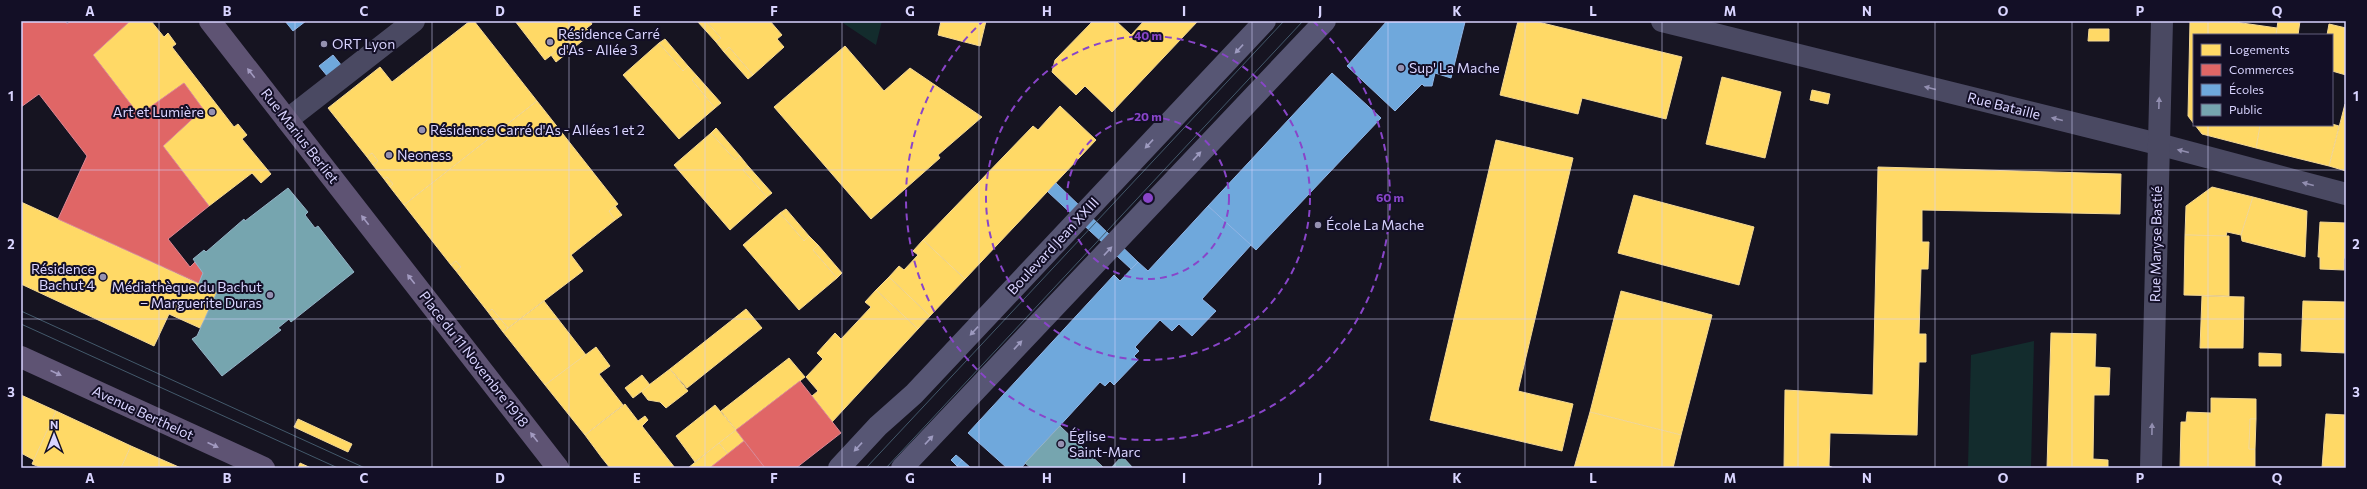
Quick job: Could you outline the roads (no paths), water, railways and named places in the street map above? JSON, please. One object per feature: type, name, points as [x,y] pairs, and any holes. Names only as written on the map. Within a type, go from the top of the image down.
[{"type":"main road","name":"Rue Marius Berliet","points":[[210,21],[389,251]]},
{"type":"main road","name":"Boulevard Jean XXIII","points":[[838,468],[878,426],[919,389],[1265,21]]},
{"type":"main road","points":[[902,468],[1325,21]]},
{"type":"main road","name":"Place du 11 Novembre 1918","points":[[389,251],[558,468]]},
{"type":"main road","name":"Avenue Berthelot","points":[[21,357],[264,468]]},
{"type":"street","points":[[287,120],[414,21]]},
{"type":"street","name":"Rue Bataille","points":[[1662,21],[2158,144],[2346,194]]},
{"type":"street","name":"Rue Maryse Bastié","points":[[2151,468],[2162,21]]},
{"type":"tram line","points":[[866,468],[1284,21]]},
{"type":"tram line","points":[[886,468],[1303,21]]},
{"type":"tram line","points":[[21,311],[365,468]]},
{"type":"tram line","points":[[21,324],[338,468]]},
{"type":"place","name":"Résidence Carré d'As - Allée 3","points":[[550,42]]},
{"type":"place","name":"ORT Lyon","points":[[324,44]]},
{"type":"place","name":"Sup' La Mache","points":[[1401,68]]},
{"type":"place","name":"Art et Lumière","points":[[212,112]]},
{"type":"place","name":"Résidence Carré d'As - Allées 1 et 2","points":[[422,130]]},
{"type":"place","name":"Neoness","points":[[389,155]]},
{"type":"place","name":"École La Mache","points":[[1318,225]]},
{"type":"place","name":"Résidence Bachut 4","points":[[103,277]]},
{"type":"place","name":"Médiathèque du Bachut – Marguerite Duras","points":[[270,295]]},
{"type":"place","name":"Église Saint-Marc","points":[[1061,444]]}]
